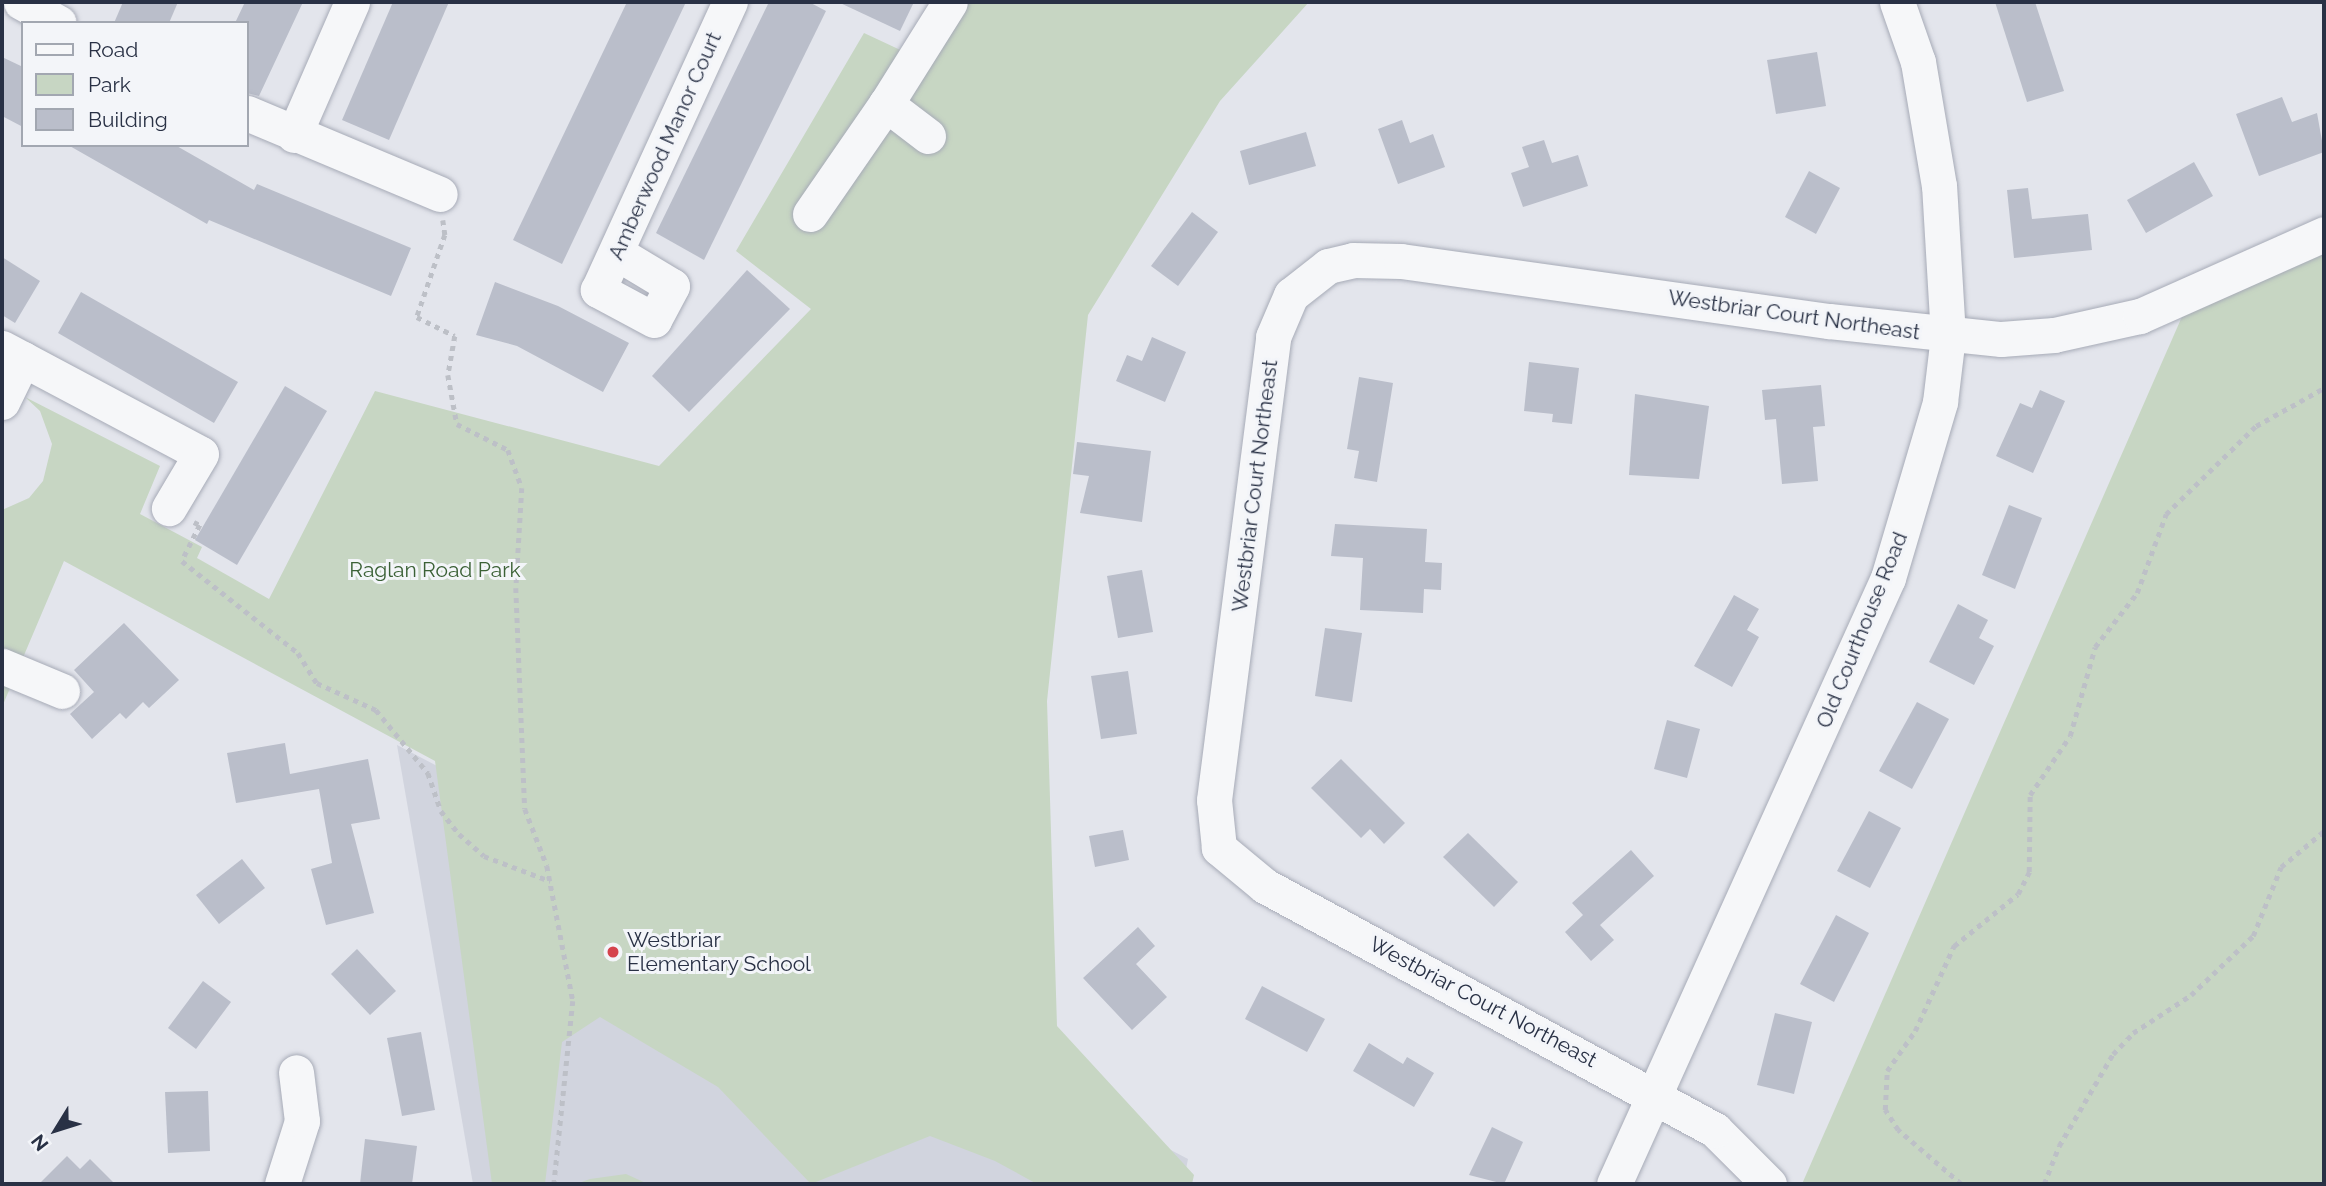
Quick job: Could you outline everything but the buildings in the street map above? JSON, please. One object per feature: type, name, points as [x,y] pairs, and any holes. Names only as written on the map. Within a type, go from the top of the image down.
[{"type":"street","points":[[21,2],[55,21]]},
{"type":"street","points":[[66,21],[74,2]]},
{"type":"street","points":[[294,135],[352,2]]},
{"type":"street","name":"Amberwood Manor Court","points":[[617,253],[672,286],[654,320],[598,290],[730,2]]},
{"type":"street","points":[[810,214],[886,104],[950,2]]},
{"type":"street","name":"Old Courthouse Road","points":[[1614,1184],[1656,1097],[1888,578],[1940,402],[1948,336],[1930,122],[1896,2]]},
{"type":"street","points":[[886,104],[928,136]]},
{"type":"street","points":[[248,113],[440,194]]},
{"type":"street","name":"Westbriar Court Northeast","points":[[1769,1184],[1715,1130],[1265,886],[1219,848],[1214,800],[1279,317],[1307,278],[1353,260],[1401,261],[1948,336],[2054,335],[2140,316],[2324,234]]},
{"type":"street","points":[[2,402],[12,354],[201,454],[169,508]]},
{"type":"street","points":[[2,666],[62,691]]},
{"type":"street","points":[[282,1184],[302,1121],[296,1072]]},
{"type":"path","points":[[440,194],[445,236],[417,317],[455,336],[448,375],[457,424],[508,450],[522,488],[516,587],[525,809],[550,881],[573,1000],[554,1184]]},
{"type":"path","points":[[1961,1184],[1898,1130],[1885,1110],[1887,1071],[1915,1031],[1954,946],[2018,894],[2029,872],[2030,795],[2070,736],[2095,647],[2137,593],[2166,514],[2256,426],[2324,388]]},
{"type":"path","points":[[169,508],[200,525],[182,561],[298,653],[317,683],[376,710],[428,773],[441,811],[458,834],[484,856],[550,881]]},
{"type":"path","points":[[2044,1184],[2059,1146],[2113,1054],[2133,1033],[2191,995],[2253,936],[2281,867],[2324,831]]},
{"type":"shaded area","name":"Westbriar Elementary School","points":[[397,745],[1188,1159],[1183,1184],[473,1184]]},
{"type":"green space","name":"Raglan Road Park","points":[[949,2],[1309,2],[1220,101],[1088,315],[1047,701],[1057,1026],[1194,1175],[1192,1184],[1037,1184],[995,1161],[930,1136],[811,1184],[718,1087],[600,1017],[562,1042],[545,1184],[492,1184],[435,761],[64,561],[2,707],[2,510],[29,498],[43,481],[52,444],[40,411],[25,397],[160,466],[140,514],[202,547],[197,558],[269,599],[375,391],[659,466],[811,309],[736,251],[864,33],[924,61]]},
{"type":"green space","points":[[2324,234],[2324,1184],[1802,1184],[2191,296]]},
{"type":"green space","points":[[626,1174],[648,1184],[576,1184],[590,1179]]},
{"type":"place","name":"Westbriar Elementary School","points":[[613,952]]}]
